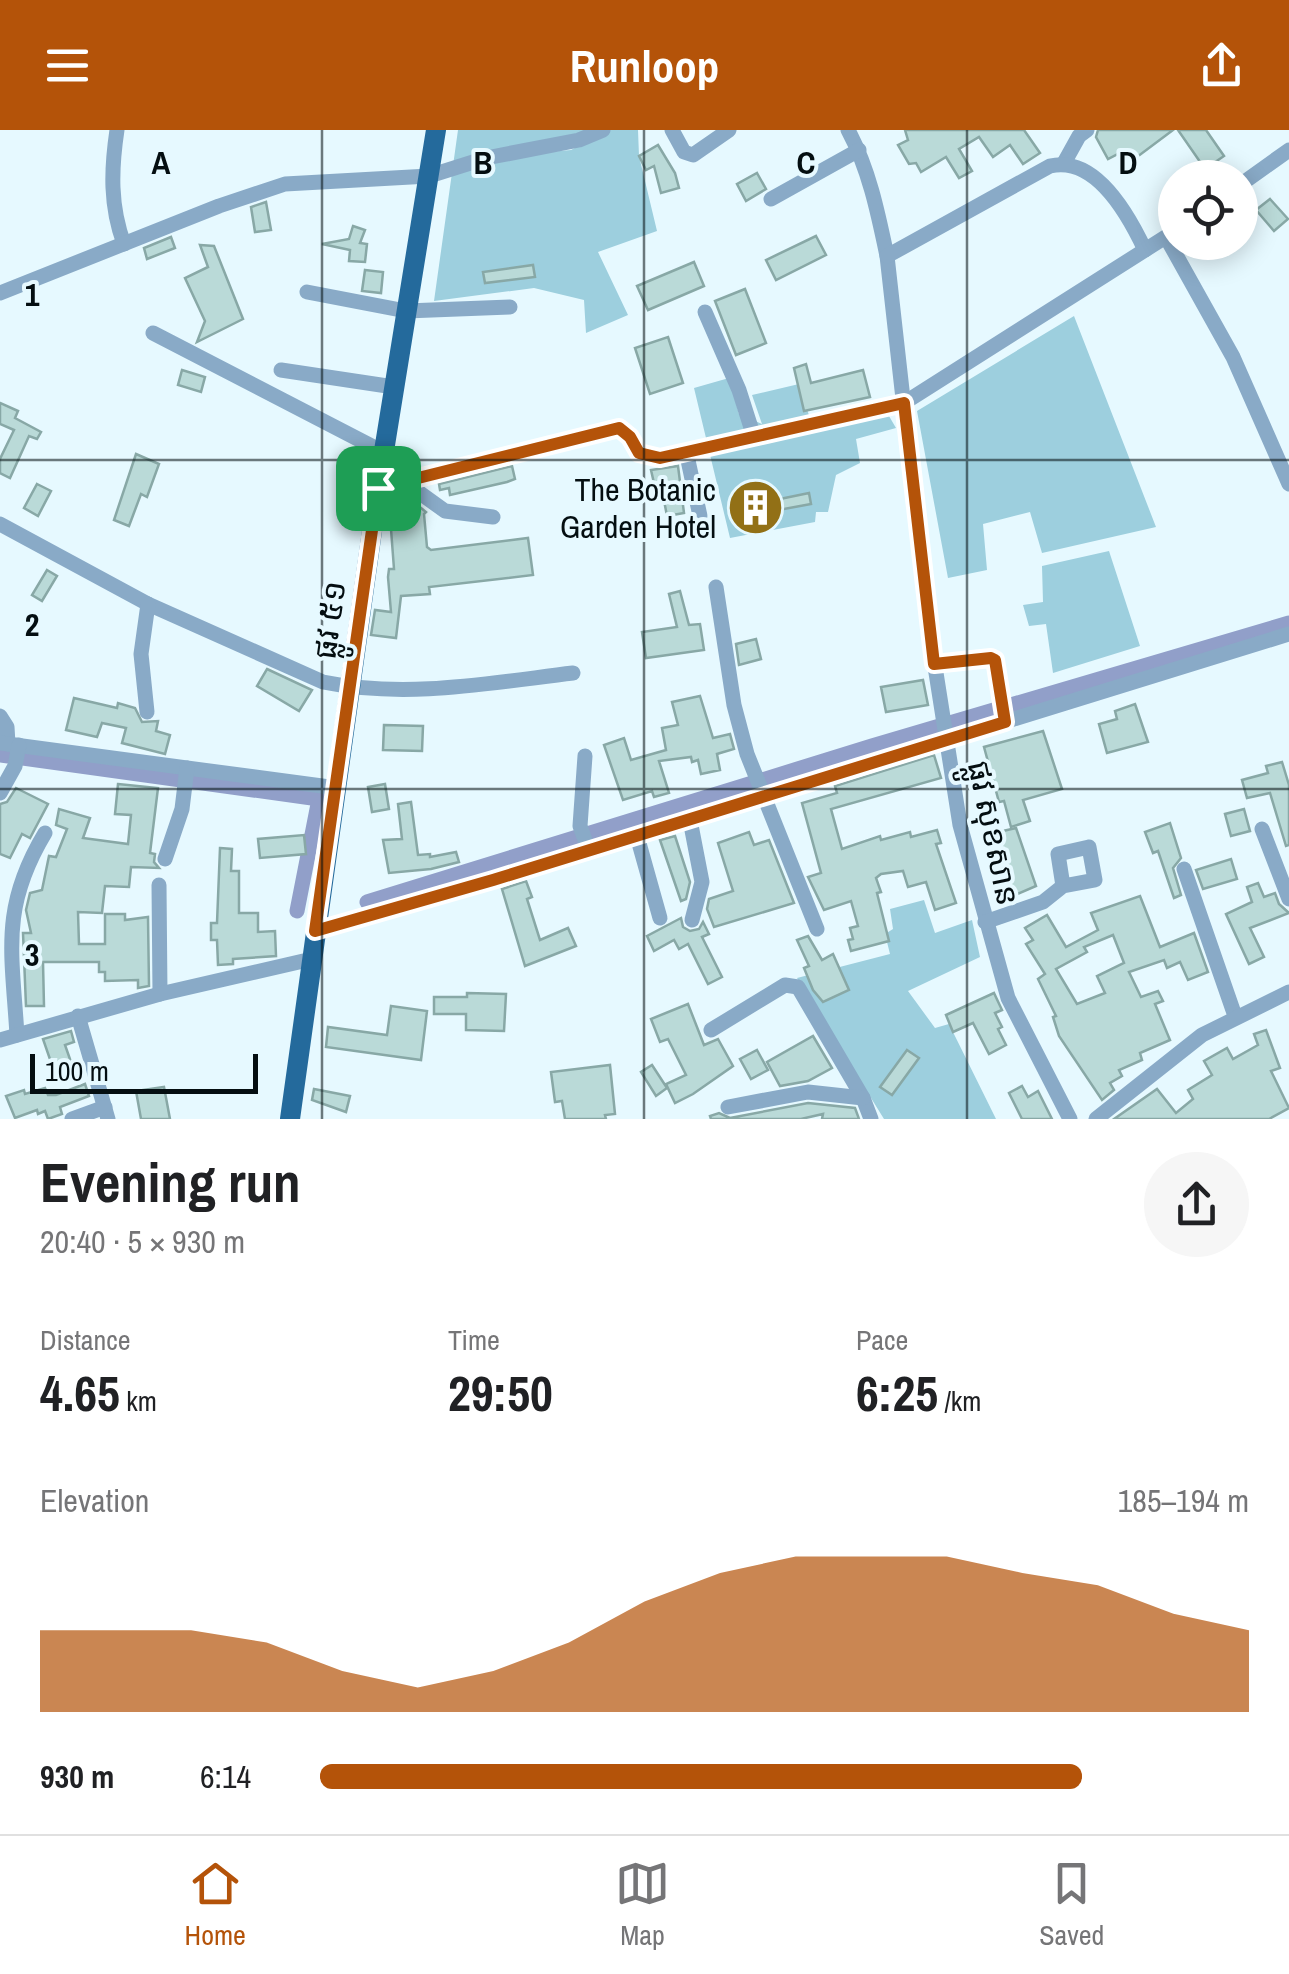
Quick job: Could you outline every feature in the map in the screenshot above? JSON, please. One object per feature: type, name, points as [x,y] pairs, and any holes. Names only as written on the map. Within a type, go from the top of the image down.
[{"type":"main road","name":"ផ្លូវ ៥១","points":[[290,1119],[383,452],[436,130]]},
{"type":"street","points":[[116,130],[110,177],[124,244]]},
{"type":"street","points":[[0,294],[285,184],[430,176],[486,158],[579,140],[603,130]]},
{"type":"street","points":[[672,130],[689,155],[729,130]]},
{"type":"street","name":"ផ្លូវ សុខសាន","points":[[848,130],[859,150],[876,203],[887,256],[934,664],[960,825],[1008,998],[1070,1119]]},
{"type":"street","points":[[1064,163],[1078,136],[1087,130]]},
{"type":"street","points":[[771,200],[859,150]]},
{"type":"street","points":[[1258,172],[1289,150]]},
{"type":"street","points":[[887,256],[1050,166],[1064,163],[1104,187],[1129,216],[1145,250]]},
{"type":"street","points":[[378,488],[619,428],[639,453],[660,458],[904,403],[1158,242]]},
{"type":"street","points":[[1184,260],[1233,357],[1289,484]]},
{"type":"street","points":[[307,292],[406,311],[510,306]]},
{"type":"street","points":[[705,312],[754,437]]},
{"type":"street","points":[[153,333],[383,452]]},
{"type":"street","points":[[282,370],[394,387]]},
{"type":"street","points":[[686,451],[700,516],[696,530]]},
{"type":"street","points":[[402,480],[446,511],[493,518]]},
{"type":"street","points":[[0,524],[148,604],[323,682],[350,687],[436,690],[573,673]]},
{"type":"street","points":[[716,587],[734,705],[754,775],[817,930]]},
{"type":"street","points":[[147,712],[141,654],[148,604]]},
{"type":"street","points":[[315,931],[585,840],[638,836],[690,820],[946,738],[1003,712],[1289,634]]},
{"type":"street","points":[[934,664],[991,658],[998,665],[1003,712]]},
{"type":"street","points":[[0,716],[12,750],[0,793]]},
{"type":"street","points":[[12,750],[186,776],[336,788]]},
{"type":"street","points":[[585,756],[585,840]]},
{"type":"street","points":[[165,860],[182,809],[186,776]]},
{"type":"street","points":[[690,820],[702,882],[692,920]]},
{"type":"street","points":[[1262,829],[1289,899]]},
{"type":"street","points":[[45,833],[27,862],[12,908],[8,1038],[160,994],[312,959]]},
{"type":"street","points":[[638,836],[660,918]]},
{"type":"street","points":[[1184,869],[1235,1016]]},
{"type":"street","points":[[159,885],[160,994]]},
{"type":"street","points":[[985,922],[1044,902],[1063,886]]},
{"type":"street","points":[[711,1030],[785,985],[798,987],[863,1098],[871,1119]]},
{"type":"street","points":[[1096,1119],[1202,1034],[1289,992]]},
{"type":"street","points":[[72,1119],[107,1113],[78,1016]]},
{"type":"street","points":[[728,1108],[808,1092],[863,1098]]},
{"type":"shaded area","points":[[458,130],[594,130],[514,155],[571,150],[608,130],[638,130],[639,156],[657,231],[598,252],[628,315],[586,333],[584,300],[534,288],[434,301]]},
{"type":"shaded area","points":[[1074,316],[1156,527],[1042,553],[1030,512],[983,524],[987,570],[948,578],[917,411]]},
{"type":"shaded area","points":[[729,378],[739,414],[762,424],[752,395],[799,384],[814,431],[889,416],[896,428],[856,439],[860,463],[836,475],[828,512],[816,512],[815,522],[730,538],[694,388]]},
{"type":"shaded area","points":[[1109,551],[1140,646],[1053,673],[1046,624],[1029,626],[1023,605],[1043,602],[1042,566]]},
{"type":"shaded area","points":[[924,900],[935,933],[972,920],[980,957],[908,991],[935,1028],[949,1024],[996,1119],[884,1119],[797,978],[890,954],[885,934],[893,929],[890,909]]},
{"type":"building","points":[[905,130],[1024,130],[1040,153],[1023,164],[1010,145],[993,157],[979,137],[959,149],[972,171],[959,178],[946,157],[921,172],[916,163],[909,164],[898,145],[908,140]]},
{"type":"building","points":[[1098,130],[1173,130],[1125,166],[1118,154],[1108,159],[1096,137]]},
{"type":"building","points":[[1178,130],[1206,130],[1224,156],[1218,160],[1199,160]]},
{"type":"building","points":[[658,145],[679,188],[661,193],[654,166],[646,170],[639,156]]},
{"type":"building","points":[[757,173],[766,189],[746,201],[737,184]]},
{"type":"building","points":[[1270,199],[1288,219],[1274,231],[1258,208]]},
{"type":"building","points":[[266,202],[271,230],[255,232],[251,207]]},
{"type":"building","points":[[353,226],[365,230],[360,243],[367,244],[365,262],[349,261],[350,250],[322,244],[349,239]]},
{"type":"building","points":[[816,236],[826,255],[776,280],[766,260]]},
{"type":"building","points":[[171,237],[175,248],[147,259],[144,248]]},
{"type":"building","points":[[200,245],[214,246],[243,319],[197,342],[205,321],[185,278],[208,267]]},
{"type":"building","points":[[694,262],[704,286],[648,310],[637,286]]},
{"type":"building","points":[[533,265],[535,277],[485,283],[483,272]]},
{"type":"building","points":[[365,270],[383,272],[381,293],[362,291]]},
{"type":"building","points":[[745,289],[766,343],[736,355],[715,301]]},
{"type":"building","points":[[668,337],[683,383],[650,394],[635,348]]},
{"type":"building","points":[[806,364],[811,383],[863,370],[870,397],[804,411],[794,368]]},
{"type":"building","points":[[182,370],[205,377],[201,392],[178,385]]},
{"type":"building","points":[[0,403],[18,411],[15,418],[41,432],[37,439],[29,436],[10,478],[0,473],[0,459],[14,430],[0,424]]},
{"type":"building","points":[[136,454],[159,464],[147,497],[141,494],[129,526],[114,520]]},
{"type":"building","points":[[512,466],[515,479],[507,482],[450,495],[449,488],[440,490],[439,484]]},
{"type":"building","points":[[678,466],[684,513],[667,516],[662,490],[656,492],[651,470]]},
{"type":"building","points":[[37,484],[51,491],[38,516],[24,508]]},
{"type":"building","name":"The Botanic Garden Hotel","points":[[809,493],[811,504],[735,518],[733,502]]},
{"type":"building","points":[[411,500],[426,512],[427,547],[431,550],[528,538],[533,575],[429,587],[430,594],[401,596],[396,638],[371,635],[375,610],[391,612],[388,577],[389,569],[394,569],[391,529],[392,521],[398,520],[396,501]]},
{"type":"building","points":[[47,570],[57,576],[42,601],[32,595]]},
{"type":"building","points":[[680,591],[689,625],[700,624],[704,650],[646,658],[642,632],[677,627],[669,594]]},
{"type":"building","points":[[756,639],[761,659],[739,665],[736,644]]},
{"type":"building","points":[[267,669],[312,690],[299,711],[257,686]]},
{"type":"building","points":[[923,680],[928,705],[886,712],[881,687]]},
{"type":"building","points":[[700,696],[713,738],[730,734],[734,749],[717,754],[720,770],[701,774],[698,760],[692,762],[691,757],[659,761],[669,793],[654,797],[652,791],[623,800],[604,745],[624,738],[631,760],[666,750],[662,728],[678,725],[672,702]]},
{"type":"building","points":[[74,698],[117,708],[118,703],[135,708],[142,722],[158,721],[156,731],[170,735],[165,754],[122,743],[126,728],[102,723],[97,737],[66,730]]},
{"type":"building","points":[[1135,704],[1148,742],[1107,753],[1099,724],[1117,719],[1115,711]]},
{"type":"building","points":[[384,725],[423,726],[422,751],[383,750]]},
{"type":"building","points":[[1043,731],[1062,789],[1023,800],[1030,821],[1011,827],[1004,801],[999,802],[984,747]]},
{"type":"building","points":[[934,755],[941,778],[831,809],[842,849],[880,836],[881,840],[910,832],[911,837],[937,830],[941,843],[936,844],[956,903],[935,910],[926,882],[908,887],[903,871],[881,874],[876,878],[881,892],[877,893],[889,941],[851,951],[850,928],[858,926],[851,901],[824,910],[808,877],[821,873],[802,803],[837,793],[835,786]]},
{"type":"building","points":[[1282,762],[1289,785],[1286,846],[1270,793],[1247,798],[1242,780],[1268,773],[1266,766]]},
{"type":"building","points":[[118,784],[158,788],[150,853],[155,854],[154,862],[159,868],[131,867],[129,887],[105,886],[102,913],[78,912],[79,944],[105,944],[105,914],[125,914],[125,920],[148,917],[149,986],[138,988],[138,980],[105,981],[105,972],[99,972],[99,962],[43,962],[44,1006],[26,1006],[23,933],[31,933],[26,910],[30,893],[42,890],[49,856],[56,857],[67,829],[56,825],[59,809],[90,818],[83,838],[128,844],[131,815],[115,814]]},
{"type":"building","points":[[385,784],[389,809],[372,812],[368,787]]},
{"type":"building","points":[[16,788],[48,804],[30,838],[22,834],[10,858],[0,854],[0,804],[7,802]]},
{"type":"building","points":[[411,802],[418,855],[456,852],[459,862],[389,873],[383,840],[402,839],[398,804]]},
{"type":"building","points":[[1244,809],[1250,831],[1231,836],[1225,814]]},
{"type":"building","points":[[1170,823],[1181,858],[1173,868],[1181,895],[1174,898],[1158,851],[1153,853],[1145,832]]},
{"type":"building","points":[[1016,828],[1036,886],[1013,896],[999,858],[995,858],[990,834]]},
{"type":"building","points":[[749,832],[754,845],[769,840],[794,903],[714,927],[707,909],[709,899],[733,891],[718,843]]},
{"type":"building","points":[[304,835],[306,854],[260,858],[258,839]]},
{"type":"building","points":[[675,836],[690,882],[686,899],[681,901],[660,840]]},
{"type":"building","points":[[220,848],[232,849],[231,871],[239,871],[239,913],[258,913],[258,932],[275,931],[276,956],[233,959],[233,964],[218,965],[217,940],[211,940],[211,923],[217,923]]},
{"type":"building","points":[[1231,859],[1237,879],[1203,889],[1196,870]]},
{"type":"building","points":[[526,881],[532,897],[527,899],[540,940],[568,928],[576,946],[525,966],[502,889]]},
{"type":"building","points":[[1258,883],[1264,897],[1275,893],[1279,904],[1289,913],[1250,928],[1264,957],[1249,964],[1226,914],[1252,902],[1247,887]]},
{"type":"building","points":[[1140,896],[1160,947],[1194,933],[1208,972],[1188,980],[1180,962],[1167,968],[1164,960],[1129,972],[1141,997],[1158,991],[1163,1001],[1155,1004],[1170,1040],[1140,1053],[1142,1060],[1119,1070],[1122,1076],[1110,1083],[1114,1090],[1102,1100],[1059,1036],[1053,1017],[1056,1016],[1038,979],[1045,974],[1026,944],[1033,940],[1025,928],[1047,915],[1066,947],[1098,930],[1091,913]],"holes":[[[1113,935],[1124,963],[1097,976],[1105,993],[1077,1004],[1056,969],[1087,952],[1084,947]]]},
{"type":"building","points":[[681,918],[683,927],[690,931],[699,929],[703,922],[709,934],[702,937],[722,977],[708,984],[688,944],[679,949],[674,940],[654,951],[647,936]]},
{"type":"building","points":[[808,936],[822,960],[833,954],[849,990],[823,1002],[813,990],[804,968],[809,966],[797,940]]},
{"type":"building","points":[[467,993],[506,994],[504,1031],[466,1030],[466,1014],[434,1014],[434,997],[467,997]]},
{"type":"building","points":[[994,993],[1002,1010],[995,1013],[1002,1027],[998,1029],[1006,1045],[989,1054],[973,1023],[953,1032],[946,1015]]},
{"type":"building","points":[[688,1004],[704,1045],[718,1039],[733,1066],[675,1103],[666,1084],[686,1075],[668,1039],[660,1042],[651,1019]]},
{"type":"building","points":[[391,1006],[427,1011],[421,1060],[326,1047],[328,1027],[387,1035]]},
{"type":"building","points":[[1266,1030],[1280,1068],[1271,1071],[1289,1108],[1269,1119],[1114,1119],[1157,1089],[1176,1113],[1193,1099],[1188,1090],[1212,1075],[1204,1061],[1227,1048],[1233,1059],[1258,1045],[1254,1034]]},
{"type":"building","points":[[71,1031],[74,1042],[65,1045],[71,1062],[53,1068],[43,1039]]},
{"type":"building","points":[[813,1036],[832,1068],[808,1081],[780,1086],[767,1062]]},
{"type":"building","points":[[757,1050],[768,1070],[751,1079],[740,1059]]},
{"type":"building","points":[[907,1050],[919,1058],[892,1095],[880,1087]]},
{"type":"building","points":[[610,1065],[615,1114],[605,1115],[606,1119],[565,1119],[562,1101],[555,1102],[551,1072]]},
{"type":"building","points":[[652,1065],[667,1088],[656,1096],[641,1072]]},
{"type":"building","points":[[85,1084],[89,1096],[60,1107],[62,1114],[48,1119],[45,1111],[38,1114],[37,1110],[15,1118],[6,1096],[45,1088],[48,1095],[56,1095]]},
{"type":"building","points":[[1022,1086],[1028,1097],[1038,1091],[1052,1119],[1022,1119],[1009,1093]]},
{"type":"building","points":[[164,1087],[170,1119],[141,1119],[136,1091]]},
{"type":"building","points":[[314,1089],[350,1096],[346,1112],[312,1100]]},
{"type":"building","points":[[808,1103],[855,1108],[859,1119],[822,1119],[823,1114],[801,1119],[711,1119],[710,1116],[719,1113],[730,1118]]},
{"type":"waterway","points":[[367,902],[872,746],[1289,623]]},
{"type":"waterway","points":[[0,755],[319,799],[297,911]]},
{"type":"place","name":"The Botanic Garden Hotel","points":[[755,507]]},
{"type":"route","points":[[904,403],[934,664],[995,660],[1005,722],[315,931],[378,488],[619,428],[639,453],[660,458],[904,403]]}]
